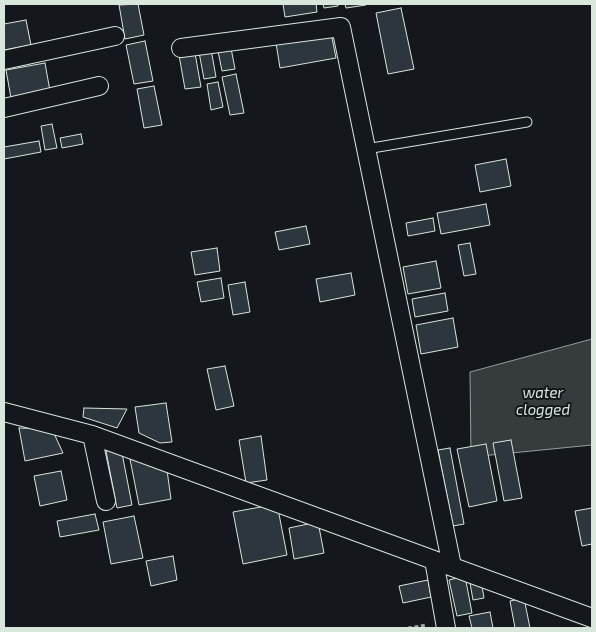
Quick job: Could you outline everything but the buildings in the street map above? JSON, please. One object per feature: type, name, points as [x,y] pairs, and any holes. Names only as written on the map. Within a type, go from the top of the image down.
[{"type":"street","points":[[181,48],[341,27],[452,566]]},
{"type":"street","points":[[4,60],[115,36]]},
{"type":"street","points":[[4,108],[100,86]]},
{"type":"street","points":[[4,412],[92,435],[592,618]]},
{"type":"street","points":[[92,435],[106,501]]},
{"type":"street","points":[[434,560],[446,628]]},
{"type":"lane","points":[[366,149],[526,122]]},
{"type":"water","name":"water clogged","points":[[592,339],[592,445],[471,457],[470,372]]}]
